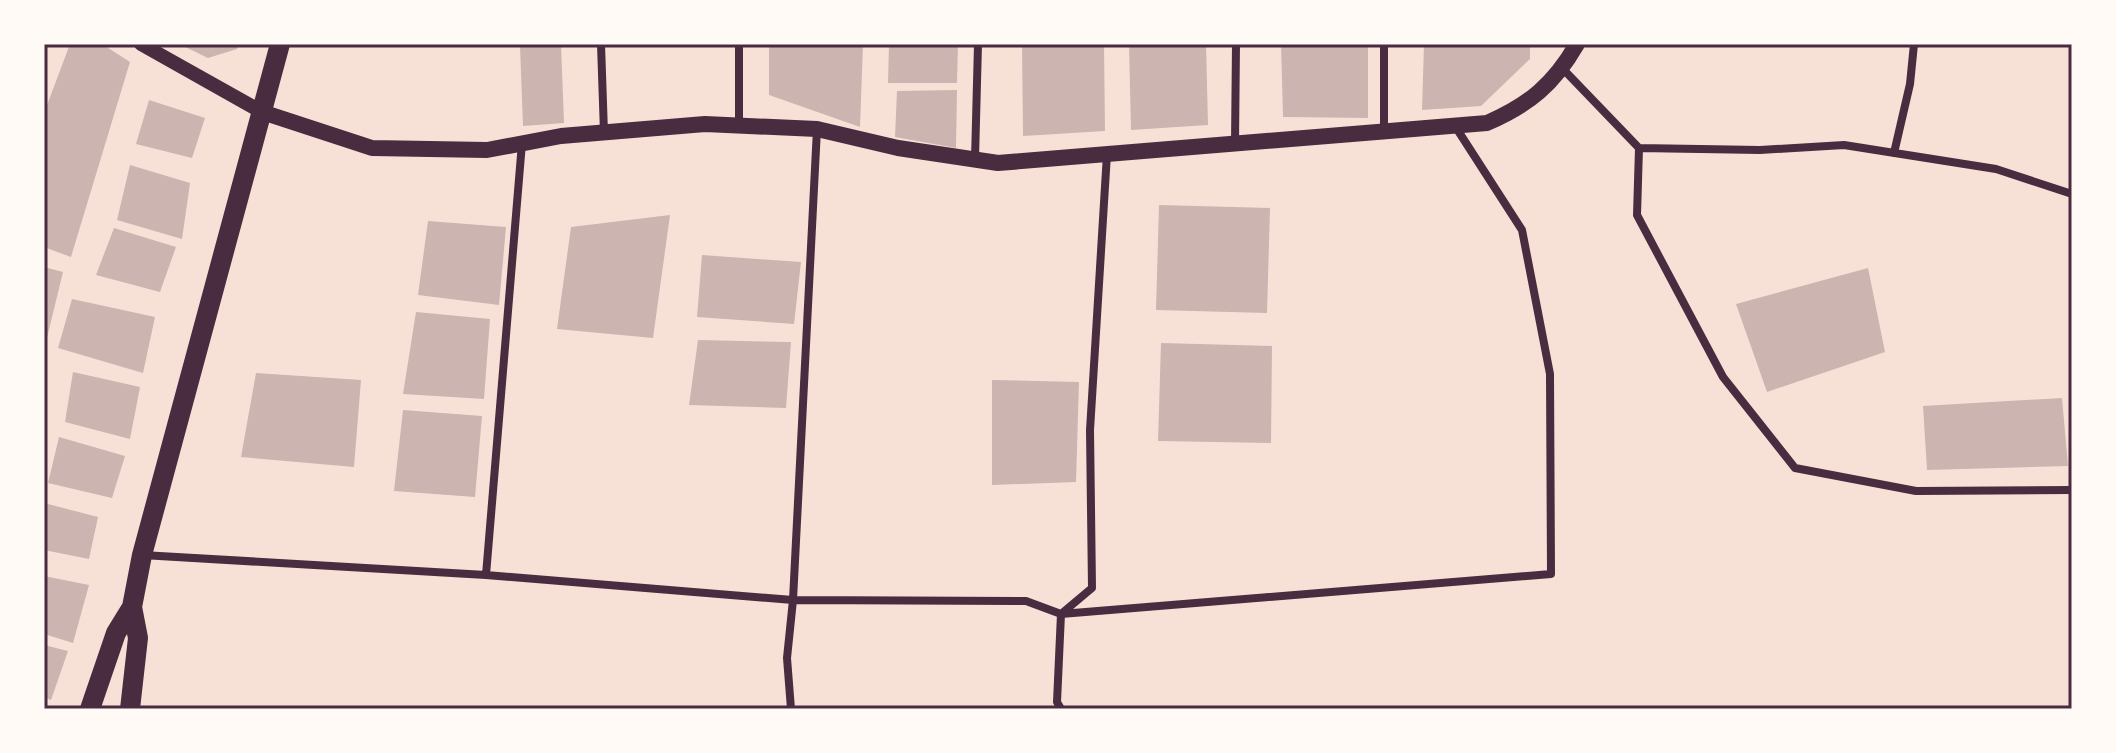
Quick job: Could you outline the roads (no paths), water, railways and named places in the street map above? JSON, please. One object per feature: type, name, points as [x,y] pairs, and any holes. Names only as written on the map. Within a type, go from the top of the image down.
[{"type":"main road","points":[[90,709],[116,633],[132,607],[142,555],[280,44]]},
{"type":"main road","points":[[262,112],[372,148],[487,150],[561,136],[705,124],[817,129],[898,148],[998,163],[1487,123],[1519,109],[1563,69],[1577,44]]},
{"type":"main road","points":[[130,709],[138,638],[132,607]]},
{"type":"street","points":[[141,44],[262,112]]},
{"type":"street","points":[[601,44],[604,133]]},
{"type":"street","points":[[739,44],[739,126]]},
{"type":"street","points":[[975,160],[978,44]]},
{"type":"street","points":[[1235,144],[1236,44]]},
{"type":"street","points":[[1384,44],[1384,132]]},
{"type":"street","points":[[1894,153],[1910,84],[1914,44]]},
{"type":"street","points":[[1563,69],[1639,148],[1760,150],[1844,145],[1996,169],[2072,194]]},
{"type":"street","points":[[142,555],[486,575],[793,600],[1026,601],[1061,614],[1551,574],[1550,374],[1522,230],[1455,126]]},
{"type":"street","points":[[791,709],[787,658],[793,600],[817,129]]},
{"type":"street","points":[[486,575],[522,143]]},
{"type":"street","points":[[1639,148],[1637,215],[1723,377],[1795,468],[1916,491],[2072,490]]},
{"type":"street","points":[[1061,709],[1057,702],[1061,614],[1092,588],[1090,430],[1107,154]]}]
